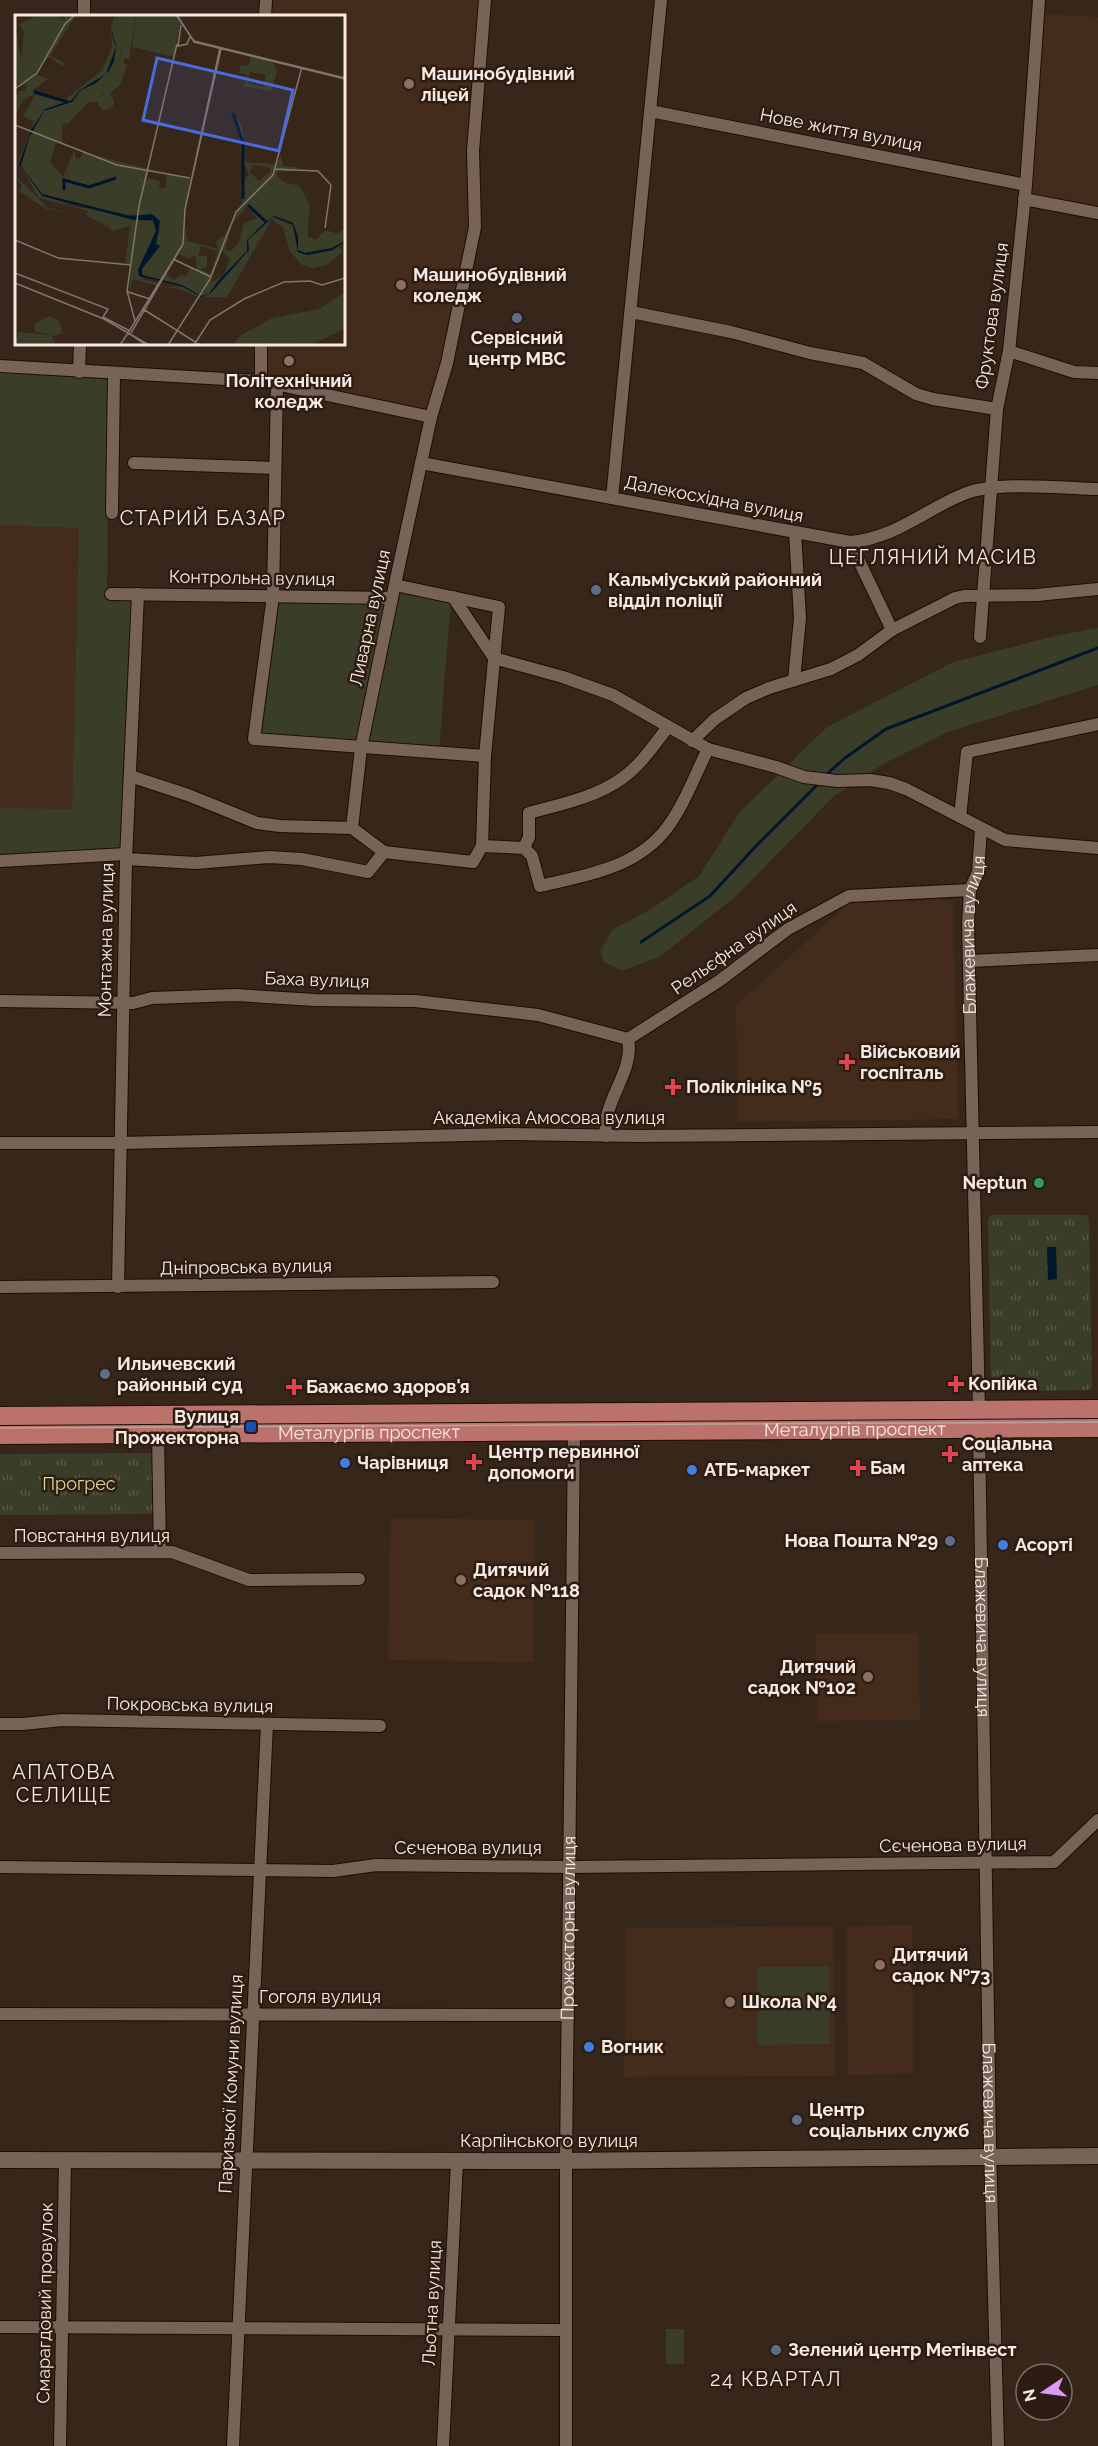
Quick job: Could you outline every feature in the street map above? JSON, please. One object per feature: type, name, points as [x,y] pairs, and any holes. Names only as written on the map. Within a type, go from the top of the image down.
[{"type":"main road","name":"Металургів проспект","points":[[0,1416],[1098,1409]]},
{"type":"main road","name":"Блажевича вулиця","points":[[979,1411],[979,1430]]},
{"type":"main road","name":"Прожекторна вулиця","points":[[574,1412],[574,1431]]},
{"type":"main road","points":[[158,1415],[158,1434]]},
{"type":"main road","name":"Металургів проспект","points":[[0,1435],[1098,1428]]},
{"type":"street","points":[[265,15],[266,0]]},
{"type":"street","name":"Ливарна вулиця","points":[[352,828],[361,748],[394,585],[431,417],[447,363],[475,227],[473,151],[485,0]]},
{"type":"street","points":[[612,498],[661,0]]},
{"type":"street","name":"Фруктова вулиця","points":[[980,637],[985,596],[990,487],[997,408],[1009,351],[1026,185],[1039,0]]},
{"type":"street","name":"Нове життя вулиця","points":[[650,111],[1026,185]]},
{"type":"street","points":[[1024,199],[1098,213]]},
{"type":"street","points":[[631,312],[731,332],[810,353],[855,360],[916,394],[933,399],[997,408]]},
{"type":"street","points":[[80,345],[80,372]]},
{"type":"street","points":[[261,345],[261,381]]},
{"type":"street","points":[[1009,351],[1074,372],[1098,373]]},
{"type":"street","points":[[0,366],[261,381],[431,417]]},
{"type":"street","points":[[112,513],[114,374]]},
{"type":"street","points":[[277,385],[273,596],[254,739],[485,756]]},
{"type":"street","points":[[134,463],[275,468]]},
{"type":"street","name":"Далекосхідна вулиця","points":[[421,463],[850,542],[868,541],[887,535],[965,493],[990,487],[1098,489]]},
{"type":"street","points":[[794,680],[800,618],[795,532]]},
{"type":"street","points":[[850,542],[892,630]]},
{"type":"street","points":[[130,776],[188,795],[257,823],[352,828],[384,852],[473,862],[482,846],[485,756],[499,607],[394,585]]},
{"type":"street","points":[[692,741],[716,719],[746,698],[840,664],[858,655],[892,630],[956,598],[1037,596],[1098,589]]},
{"type":"street","name":"Контрольна вулиця","points":[[111,594],[392,598]]},
{"type":"street","name":"Монтажна вулиця","points":[[118,1287],[126,856],[138,594]]},
{"type":"street","points":[[453,597],[494,658],[563,677],[613,695],[708,749],[804,777],[837,782],[870,780],[889,783],[906,789],[997,837],[1014,842],[1098,848]]},
{"type":"street","points":[[960,817],[967,752],[1098,724]]},
{"type":"street","points":[[524,848],[529,837],[529,813],[577,800],[623,778],[668,727]]},
{"type":"street","points":[[482,846],[524,848],[532,856],[540,886],[600,872],[627,861],[662,834],[677,812],[708,749]]},
{"type":"street","name":"Блажевича вулиця","points":[[979,1411],[969,960],[970,890],[978,872],[981,829]]},
{"type":"street","points":[[0,861],[126,856],[196,863],[269,856],[302,859],[368,872],[384,852]]},
{"type":"street","name":"Рельєфна вулиця","points":[[628,1039],[726,976],[788,928],[849,896],[970,890]]},
{"type":"street","points":[[969,960],[1098,955]]},
{"type":"street","name":"Баха вулиця","points":[[0,1001],[138,1002],[152,998],[235,995],[315,1000],[415,1000],[538,1015],[628,1039]]},
{"type":"street","points":[[606,1136],[604,1121],[630,1052],[628,1039]]},
{"type":"street","name":"Академіка Амосова вулиця","points":[[0,1143],[121,1143],[510,1134],[606,1136],[1098,1132]]},
{"type":"street","name":"Дніпровська вулиця","points":[[0,1287],[493,1282]]},
{"type":"street","name":"Блажевича вулиця","points":[[979,1430],[998,2446]]},
{"type":"street","name":"Прожекторна вулиця","points":[[566,2446],[566,2161],[574,1431]]},
{"type":"street","points":[[158,1434],[160,1552]]},
{"type":"street","name":"Повстання вулиця","points":[[0,1553],[172,1552],[249,1580],[359,1579]]},
{"type":"street","name":"Покровська вулиця","points":[[0,1724],[23,1725],[62,1720],[380,1726]]},
{"type":"street","name":"Паризької Комуни вулиця","points":[[233,2446],[267,1724]]},
{"type":"street","name":"Сєченова вулиця","points":[[0,1867],[333,1871],[376,1865],[569,1867],[1054,1862],[1098,1820]]},
{"type":"street","name":"Гоголя вулиця","points":[[0,2014],[568,2015]]},
{"type":"street","name":"Карпінського вулиця","points":[[0,2160],[566,2161],[1098,2156]]},
{"type":"street","name":"Смарагдовий провулок","points":[[60,2446],[65,2160]]},
{"type":"street","name":"Льотна вулиця","points":[[443,2446],[457,2161]]},
{"type":"street","points":[[0,2327],[566,2330]]},
{"type":"shaded area","points":[[270,0],[480,0],[471,227],[442,362],[428,412],[265,378],[266,345],[345,345],[345,15],[270,15]]},
{"type":"shaded area","points":[[1043,14],[1098,17],[1098,207],[1031,195]]},
{"type":"shaded area","points":[[0,525],[79,527],[72,810],[0,808]]},
{"type":"shaded area","name":"Військовий госпіталь","points":[[953,900],[958,1119],[738,1122],[736,1005],[849,903]]},
{"type":"shaded area","name":"Дитячий садок №118","points":[[390,1518],[535,1520],[533,1662],[388,1660]]},
{"type":"shaded area","name":"Дитячий садок №102","points":[[918,1633],[920,1720],[817,1721],[816,1634]]},
{"type":"shaded area","name":"Дитячий садок №73","points":[[912,1925],[914,2074],[848,2075],[846,1926]]},
{"type":"shaded area","name":"Школа №4","points":[[834,1926],[835,2076],[624,2077],[626,1928]]},
{"type":"green space","points":[[0,371],[109,378],[107,597],[135,598],[122,850],[0,856],[0,808],[72,809],[79,528],[0,525]]},
{"type":"green space","points":[[396,588],[451,599],[439,751],[364,746]]},
{"type":"green space","points":[[275,599],[389,600],[359,746],[256,737]]},
{"type":"green space","points":[[1098,628],[1098,685],[948,732],[883,764],[833,797],[733,899],[659,957],[622,971],[604,962],[600,951],[612,930],[651,909],[699,876],[739,813],[827,727],[953,662],[1059,635]]},
{"type":"green space","points":[[992,1215],[1086,1215],[1089,1219],[1092,1386],[1089,1390],[995,1392],[991,1388],[988,1219]],"holes":[[[1047,1247],[1056,1247],[1056,1279],[1048,1279]]]},
{"type":"green space","name":"Прогрес","points":[[157,1453],[158,1514],[0,1515],[0,1454]]},
{"type":"green space","points":[[829,1966],[830,2044],[758,2045],[757,1967]]},
{"type":"green space","points":[[666,2329],[684,2329],[684,2364],[666,2364]]},
{"type":"water","points":[[1047,1247],[1056,1247],[1057,1279],[1048,1280]]},
{"type":"waterway","points":[[826,775],[845,758],[886,729],[1098,648]]},
{"type":"waterway","points":[[641,942],[710,896],[820,782]]},
{"type":"tram line","points":[[0,1428],[1098,1422]]},
{"type":"place","name":"Машинобудівний ліцей","points":[[409,84]]},
{"type":"place","name":"Машинобудівний коледж","points":[[401,285]]},
{"type":"place","name":"Сервісний центр МВС","points":[[517,318]]},
{"type":"place","name":"Політехнічний коледж","points":[[289,361]]},
{"type":"place","name":"Кальміуський районний відділ поліції","points":[[596,590]]},
{"type":"place","name":"Військовий госпіталь","points":[[847,1062]]},
{"type":"place","name":"Поліклініка №5","points":[[673,1087]]},
{"type":"place","name":"Neptun","points":[[1039,1183]]},
{"type":"place","name":"Ильичевский районный суд","points":[[105,1374]]},
{"type":"place","name":"Копійка","points":[[956,1384]]},
{"type":"place","name":"Бажаємо здоров'я","points":[[294,1387]]},
{"type":"place","name":"Вулиця Прожекторна","points":[[251,1427]]},
{"type":"place","name":"Соціальна аптека","points":[[950,1454]]},
{"type":"place","name":"Центр первинної допомоги","points":[[474,1462]]},
{"type":"place","name":"Чарівниця","points":[[345,1463]]},
{"type":"place","name":"Бам","points":[[858,1468]]},
{"type":"place","name":"АТБ-маркет","points":[[692,1470]]},
{"type":"place","name":"Нова Пошта №29","points":[[950,1541]]},
{"type":"place","name":"Асорті","points":[[1003,1545]]},
{"type":"place","name":"Дитячий садок №118","points":[[461,1580]]},
{"type":"place","name":"Дитячий садок №102","points":[[868,1677]]},
{"type":"place","name":"Дитячий садок №73","points":[[880,1965]]},
{"type":"place","name":"Школа №4","points":[[730,2002]]},
{"type":"place","name":"Вогник","points":[[589,2047]]},
{"type":"place","name":"Центр соціальних служб","points":[[797,2120]]},
{"type":"place","name":"Зелений центр Метінвест","points":[[776,2350]]},
{"type":"district","name":"СТАРИЙ БАЗАР","points":[[203,518]]},
{"type":"district","name":"ЦЕГЛЯНИЙ МАСИВ","points":[[933,557]]},
{"type":"district","name":"АПАТОВА СЕЛИЩЕ","points":[[64,1784]]},
{"type":"district","name":"24 КВАРТАЛ","points":[[776,2379]]}]
